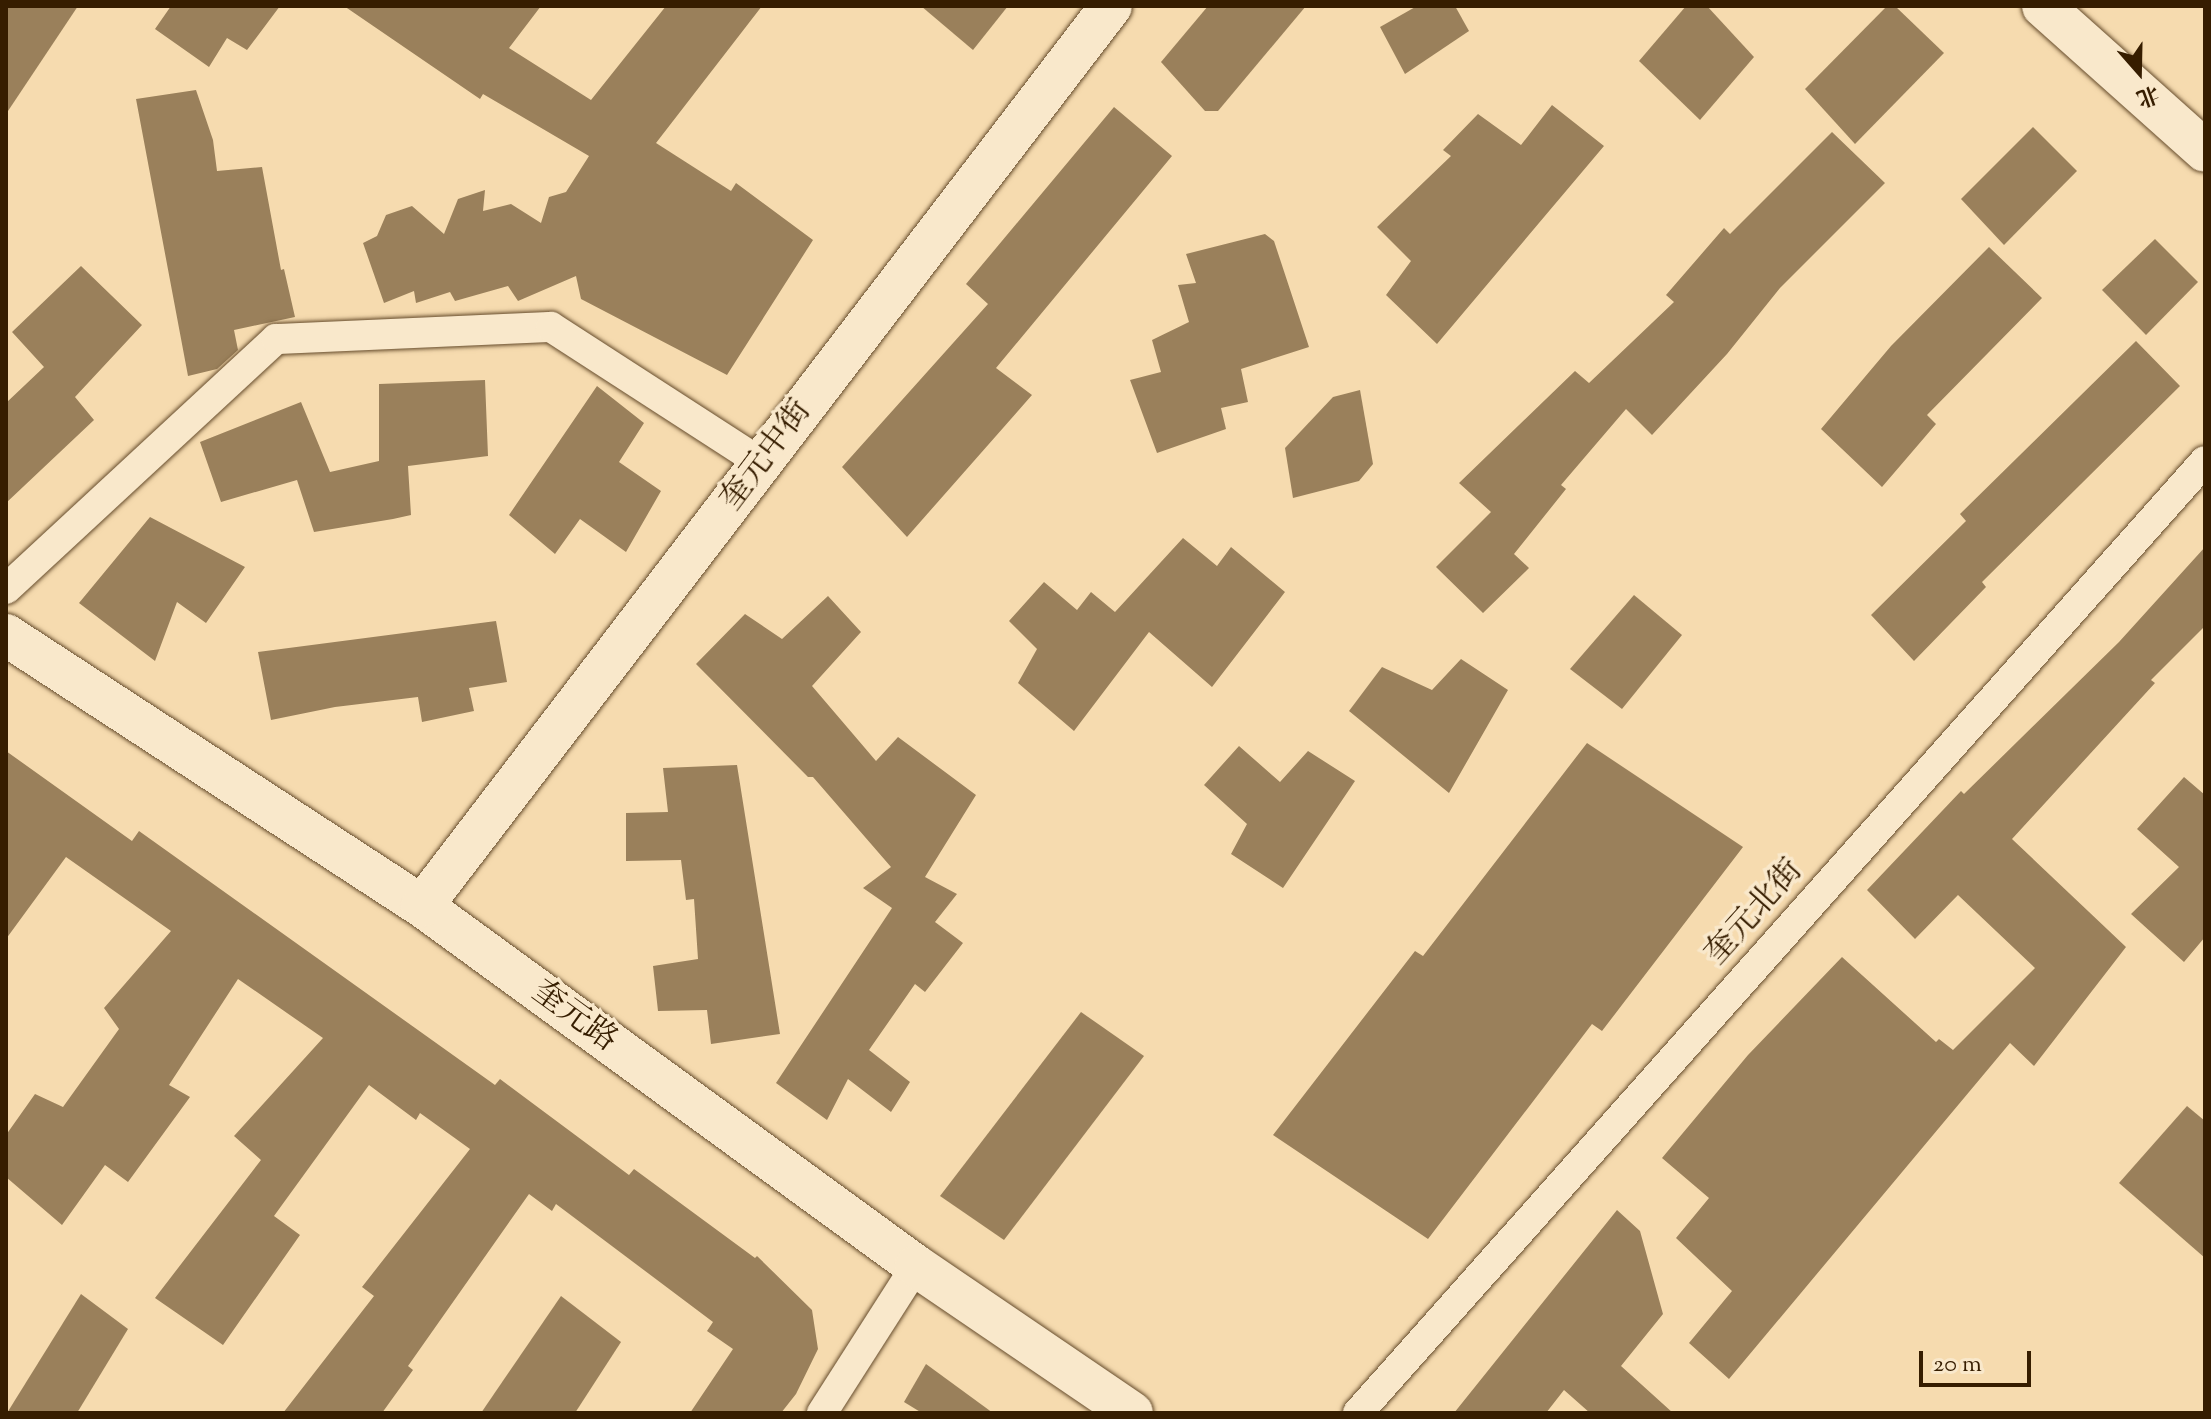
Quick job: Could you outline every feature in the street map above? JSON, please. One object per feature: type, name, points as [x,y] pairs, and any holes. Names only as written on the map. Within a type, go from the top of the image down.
[{"type":"street","name":"奎元中街","points":[[422,906],[1111,6]]},
{"type":"street","points":[[2043,6],[2205,151]]},
{"type":"street","points":[[6,589],[276,339],[551,327],[761,463]]},
{"type":"street","name":"奎元北街","points":[[1358,1413],[2205,461]]},
{"type":"street","name":"奎元路","points":[[6,635],[422,906],[916,1266],[1132,1413]]},
{"type":"street","points":[[822,1413],[916,1266]]},
{"type":"building","points":[[6,6],[78,6],[6,114]]},
{"type":"building","points":[[171,6],[280,6],[247,50],[227,38],[209,67],[155,29]]},
{"type":"building","points":[[344,6],[541,6],[509,48],[591,100],[666,6],[762,6],[656,143],[731,191],[736,183],[813,240],[727,375],[581,299],[576,276],[518,301],[508,286],[455,301],[450,292],[416,303],[414,291],[384,303],[363,243],[377,236],[386,215],[412,206],[444,234],[458,199],[485,190],[483,211],[511,204],[541,223],[549,197],[566,192],[589,156],[483,94],[480,99]]},
{"type":"building","points":[[921,6],[1008,6],[973,50]]},
{"type":"building","points":[[1208,6],[1306,6],[1218,111],[1205,111],[1161,62]]},
{"type":"building","points":[[1417,6],[1455,6],[1469,31],[1405,74],[1380,27]]},
{"type":"building","points":[[1686,6],[1707,6],[1754,57],[1700,120],[1639,61]]},
{"type":"building","points":[[1887,6],[1895,6],[1944,53],[1855,144],[1805,89]]},
{"type":"building","points":[[196,90],[213,140],[217,171],[262,167],[281,270],[284,269],[295,317],[234,330],[238,350],[217,369],[188,376],[136,99]]},
{"type":"building","points":[[1552,105],[1604,146],[1437,344],[1386,295],[1411,261],[1377,227],[1451,156],[1443,150],[1478,114],[1521,145]]},
{"type":"building","points":[[1114,107],[1172,156],[996,368],[1032,395],[907,537],[842,467],[988,304],[966,284]]},
{"type":"building","points":[[2033,127],[2077,171],[2004,245],[1961,199]]},
{"type":"building","points":[[1832,132],[1885,183],[1780,288],[1727,354],[1652,435],[1626,409],[1561,485],[1566,489],[1514,554],[1529,568],[1483,613],[1436,567],[1491,512],[1459,483],[1575,371],[1589,383],[1674,302],[1666,295],[1724,228],[1730,234]]},
{"type":"building","points":[[1265,234],[1274,241],[1309,347],[1241,369],[1248,402],[1221,408],[1226,429],[1157,453],[1130,380],[1161,372],[1152,340],[1189,322],[1178,285],[1196,283],[1186,254]]},
{"type":"building","points":[[2155,239],[2198,282],[2146,335],[2102,290]]},
{"type":"building","points":[[1989,247],[2042,298],[1927,415],[1936,424],[1882,487],[1821,429],[1891,346]]},
{"type":"building","points":[[81,266],[142,325],[75,397],[94,420],[6,503],[6,403],[44,367],[12,332]]},
{"type":"building","points":[[2136,341],[2180,386],[1982,582],[1986,587],[1914,661],[1871,615],[1966,521],[1960,514]]},
{"type":"building","points":[[485,380],[488,456],[408,466],[411,515],[393,519],[314,532],[297,480],[221,502],[200,442],[301,402],[330,472],[379,461],[379,384]]},
{"type":"building","points":[[597,386],[644,423],[619,462],[661,491],[626,552],[580,519],[555,554],[509,515]]},
{"type":"building","points":[[1360,390],[1373,464],[1359,481],[1293,498],[1285,448],[1333,397]]},
{"type":"building","points":[[150,517],[245,567],[206,623],[177,602],[155,661],[79,603]]},
{"type":"building","points":[[1183,538],[1217,566],[1231,547],[1285,592],[1212,687],[1149,632],[1074,731],[1018,683],[1037,649],[1009,621],[1044,582],[1077,610],[1091,592],[1115,612]]},
{"type":"building","points":[[2205,547],[2205,626],[2151,680],[2155,683],[2012,839],[2126,947],[2034,1066],[2010,1043],[1729,1379],[1689,1343],[1732,1291],[1676,1238],[1709,1198],[1662,1158],[1748,1055],[1842,957],[1936,1042],[1939,1039],[1953,1050],[2035,968],[1958,895],[1915,939],[1867,890],[1961,791],[1964,794],[2119,642]]},
{"type":"building","points":[[1634,595],[1682,635],[1622,709],[1570,669]]},
{"type":"building","points":[[828,596],[861,632],[812,686],[876,761],[898,737],[976,795],[925,877],[957,894],[935,922],[963,943],[925,992],[915,984],[869,1050],[910,1082],[891,1112],[848,1079],[827,1120],[776,1083],[892,908],[863,888],[891,867],[813,777],[808,777],[696,664],[745,614],[782,639]]},
{"type":"building","points":[[496,621],[507,682],[469,688],[474,711],[422,722],[418,697],[335,707],[271,720],[258,652]]},
{"type":"building","points":[[1461,659],[1508,690],[1449,793],[1349,711],[1382,667],[1432,690]]},
{"type":"building","points":[[1587,743],[1743,847],[1602,1031],[1592,1024],[1428,1239],[1273,1135],[1415,951],[1423,956]]},
{"type":"building","points":[[1239,746],[1280,782],[1308,751],[1355,781],[1283,888],[1231,854],[1247,824],[1204,785]]},
{"type":"building","points":[[6,751],[132,841],[139,831],[495,1085],[500,1079],[629,1175],[634,1169],[755,1258],[757,1256],[812,1310],[818,1349],[796,1394],[781,1413],[690,1413],[733,1349],[707,1331],[713,1322],[556,1204],[552,1211],[529,1194],[408,1366],[413,1370],[382,1413],[283,1413],[374,1296],[362,1287],[470,1149],[420,1113],[416,1120],[369,1085],[274,1216],[300,1235],[223,1345],[155,1298],[261,1160],[234,1136],[323,1038],[238,979],[169,1085],[190,1097],[128,1182],[105,1165],[62,1225],[6,1177],[6,1135],[35,1094],[63,1107],[119,1029],[104,1008],[171,931],[66,857],[6,939]]},
{"type":"building","points":[[737,765],[780,1034],[711,1044],[707,1010],[658,1011],[653,966],[698,959],[694,899],[686,900],[681,860],[626,861],[626,813],[668,812],[663,768]]},
{"type":"building","points":[[2184,777],[2205,795],[2205,937],[2184,962],[2131,914],[2179,867],[2137,829]]},
{"type":"building","points":[[1081,1012],[1144,1056],[1004,1240],[940,1196]]},
{"type":"building","points":[[2187,1106],[2205,1121],[2205,1258],[2119,1183]]},
{"type":"building","points":[[1617,1210],[1640,1231],[1663,1314],[1621,1366],[1673,1413],[1590,1413],[1564,1390],[1546,1413],[1454,1413]]},
{"type":"building","points":[[81,1294],[128,1329],[77,1413],[7,1413]]},
{"type":"building","points":[[561,1296],[621,1342],[575,1413],[481,1413]]},
{"type":"building","points":[[926,1364],[993,1413],[922,1413],[904,1402]]}]
